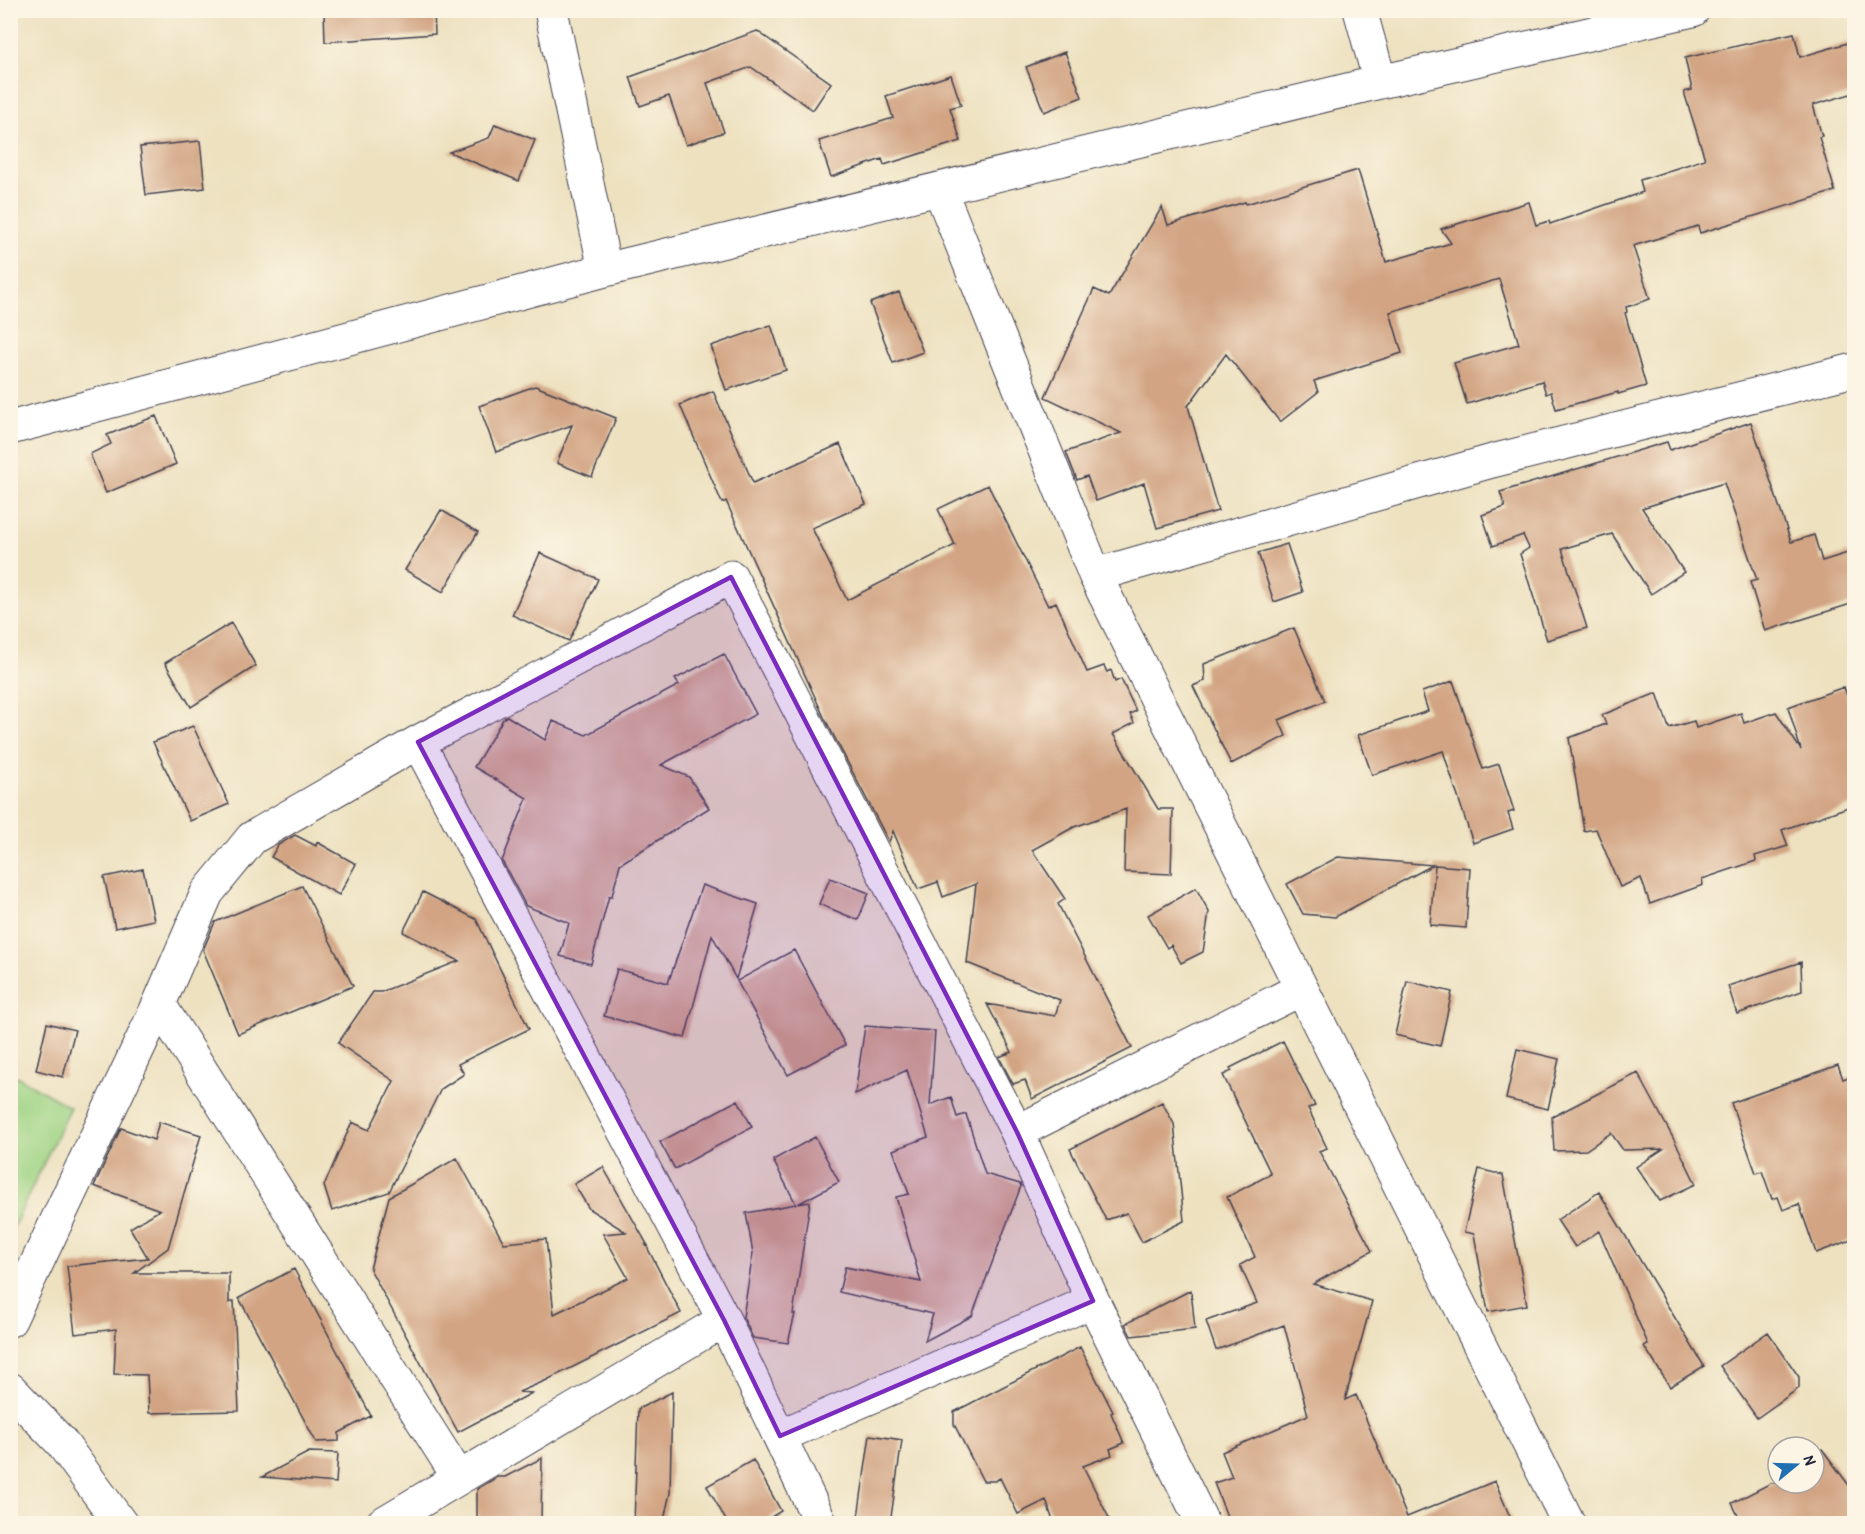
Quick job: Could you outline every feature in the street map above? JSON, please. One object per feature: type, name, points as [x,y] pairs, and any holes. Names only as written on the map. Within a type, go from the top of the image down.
[{"type":"street","points":[[551,10],[605,270]]},
{"type":"street","points":[[1360,10],[1380,82]]},
{"type":"street","points":[[10,428],[605,270],[1380,82],[1693,10]]},
{"type":"street","points":[[940,190],[1095,575],[1569,1524]]},
{"type":"street","points":[[1095,575],[1492,461],[1854,370]]},
{"type":"street","points":[[10,1320],[159,1004],[207,893],[252,838],[418,742],[731,577],[1017,1132],[1093,1302],[1203,1524]]},
{"type":"street","points":[[418,742],[724,1320],[821,1524]]},
{"type":"street","points":[[1017,1132],[1301,989]]},
{"type":"street","points":[[159,1004],[459,1478]]},
{"type":"street","points":[[780,1436],[1093,1302]]},
{"type":"street","points":[[382,1524],[724,1320]]},
{"type":"street","points":[[10,1389],[61,1442],[121,1524]]},
{"type":"highlighted area","points":[[731,577],[1017,1132],[1093,1301],[780,1436],[724,1320],[418,742]]},
{"type":"green space","points":[[11,1073],[70,1107],[11,1233]]},
{"type":"building","points":[[324,10],[434,10],[435,34],[325,42]]},
{"type":"building","points":[[757,31],[831,83],[813,110],[751,67],[707,83],[724,132],[686,145],[669,96],[640,106],[630,77]]},
{"type":"building","points":[[1794,33],[1800,57],[1854,41],[1854,93],[1813,105],[1822,136],[1819,137],[1835,191],[1700,233],[1698,226],[1633,246],[1650,299],[1626,307],[1627,312],[1625,313],[1646,386],[1556,409],[1551,392],[1546,394],[1542,381],[1467,404],[1454,363],[1519,344],[1499,279],[1390,312],[1402,353],[1314,381],[1318,392],[1280,422],[1226,354],[1188,406],[1218,511],[1157,528],[1144,483],[1096,501],[1087,476],[1077,480],[1066,452],[1121,433],[1045,397],[1094,289],[1109,296],[1162,207],[1168,225],[1358,170],[1386,262],[1451,243],[1441,229],[1529,202],[1536,225],[1549,221],[1550,224],[1643,192],[1640,180],[1705,159],[1684,92],[1692,90],[1685,58]]},
{"type":"building","points":[[1065,52],[1082,97],[1044,112],[1026,67]]},
{"type":"building","points":[[951,75],[961,105],[950,108],[961,141],[884,165],[882,159],[831,177],[819,141],[893,118],[886,96]]},
{"type":"building","points":[[495,124],[535,140],[519,181],[449,152],[489,138]]},
{"type":"building","points":[[200,141],[205,188],[146,195],[140,147]]},
{"type":"building","points":[[899,292],[923,352],[893,363],[870,303]]},
{"type":"building","points":[[771,325],[786,370],[726,390],[711,346]]},
{"type":"building","points":[[535,386],[616,418],[592,477],[557,463],[572,425],[496,452],[479,406]]},
{"type":"building","points":[[713,391],[753,483],[840,444],[866,504],[812,528],[847,600],[955,545],[938,509],[988,485],[1048,606],[1056,602],[1087,672],[1104,666],[1107,672],[1111,670],[1115,682],[1121,679],[1136,711],[1130,714],[1134,723],[1113,734],[1158,809],[1173,809],[1171,874],[1124,872],[1126,809],[1074,827],[1032,850],[1065,899],[1058,904],[1132,1048],[1032,1099],[1025,1080],[1013,1084],[999,1057],[1012,1052],[987,1004],[1055,1016],[1060,1000],[967,963],[976,884],[943,897],[938,882],[918,889],[893,831],[889,842],[824,717],[726,501],[722,503],[680,405]]},
{"type":"building","points":[[156,416],[176,464],[106,493],[90,454],[111,444],[107,435]]},
{"type":"building","points":[[1751,422],[1791,542],[1814,535],[1822,561],[1854,551],[1854,603],[1765,631],[1750,582],[1757,580],[1724,483],[1642,508],[1684,572],[1651,594],[1612,534],[1562,549],[1587,628],[1547,640],[1520,554],[1529,548],[1523,535],[1493,546],[1482,515],[1505,507],[1500,492],[1667,442],[1670,450]]},
{"type":"building","points":[[441,510],[478,532],[443,592],[405,570]]},
{"type":"building","points":[[1287,544],[1303,592],[1274,602],[1258,553]]},
{"type":"building","points":[[540,553],[598,579],[569,641],[512,615]]},
{"type":"building","points":[[231,623],[256,666],[191,707],[165,663]]},
{"type":"building","points":[[1294,628],[1325,701],[1279,720],[1286,736],[1231,764],[1193,686],[1205,681],[1204,664]]},
{"type":"building","points":[[724,654],[756,714],[661,765],[689,777],[709,808],[620,864],[591,964],[560,956],[569,923],[526,906],[502,861],[527,798],[474,767],[507,716],[545,740],[553,721],[586,735],[679,685],[675,679]]},
{"type":"building","points":[[1453,681],[1483,769],[1499,764],[1514,811],[1508,813],[1513,829],[1473,843],[1443,751],[1372,775],[1358,735],[1428,711],[1422,692]]},
{"type":"building","points":[[1844,687],[1854,716],[1854,805],[1782,830],[1788,846],[1755,856],[1756,861],[1702,879],[1703,885],[1650,904],[1641,878],[1620,887],[1596,829],[1584,831],[1569,738],[1606,724],[1602,715],[1657,693],[1669,728],[1694,721],[1696,728],[1741,713],[1744,723],[1776,712],[1801,750],[1788,707]]},
{"type":"building","points":[[193,726],[229,804],[190,821],[153,742]]},
{"type":"building","points":[[295,835],[316,846],[317,842],[356,864],[339,895],[271,857],[278,845]]},
{"type":"building","points":[[1338,857],[1433,865],[1335,917],[1303,914],[1287,884]]},
{"type":"building","points":[[1435,865],[1470,868],[1466,928],[1430,925]]},
{"type":"building","points":[[143,869],[154,920],[115,928],[104,877]]},
{"type":"building","points":[[830,878],[869,893],[858,920],[819,904]]},
{"type":"building","points":[[702,885],[758,904],[736,979],[712,935],[685,1038],[604,1016],[617,969],[668,983]]},
{"type":"building","points":[[302,886],[353,986],[238,1034],[203,950],[215,922]]},
{"type":"building","points":[[1196,888],[1209,912],[1203,952],[1181,963],[1171,945],[1167,948],[1148,915]]},
{"type":"building","points":[[423,892],[476,919],[529,1029],[458,1064],[464,1074],[441,1089],[389,1192],[332,1211],[324,1186],[352,1122],[369,1130],[394,1081],[338,1043],[373,992],[381,992],[459,961],[403,932]]},
{"type":"building","points":[[794,950],[845,1045],[788,1075],[737,981]]},
{"type":"building","points":[[1801,962],[1802,991],[1737,1014],[1728,986]]},
{"type":"building","points":[[1407,981],[1452,992],[1440,1046],[1395,1035]]},
{"type":"building","points":[[47,1023],[75,1030],[63,1077],[36,1070]]},
{"type":"building","points":[[865,1026],[935,1031],[930,1105],[951,1097],[957,1117],[966,1114],[985,1174],[1021,1186],[972,1316],[925,1341],[933,1314],[839,1292],[845,1267],[921,1282],[896,1197],[909,1194],[893,1150],[928,1137],[907,1070],[855,1094]]},
{"type":"building","points":[[1283,1041],[1315,1106],[1308,1108],[1327,1148],[1319,1151],[1372,1251],[1313,1284],[1372,1301],[1345,1400],[1356,1395],[1407,1517],[1495,1481],[1513,1524],[1230,1524],[1214,1483],[1232,1477],[1222,1452],[1308,1415],[1284,1325],[1216,1350],[1206,1321],[1257,1303],[1240,1265],[1255,1257],[1227,1197],[1271,1174],[1223,1075],[1232,1071],[1230,1068]]},
{"type":"building","points":[[1517,1049],[1559,1059],[1548,1109],[1506,1099]]},
{"type":"building","points":[[1838,1065],[1843,1079],[1854,1075],[1854,1239],[1816,1253],[1799,1204],[1783,1210],[1778,1197],[1772,1199],[1762,1171],[1756,1173],[1731,1103]]},
{"type":"building","points":[[1638,1073],[1696,1184],[1660,1201],[1636,1167],[1663,1149],[1623,1150],[1611,1133],[1586,1150],[1554,1151],[1552,1117]]},
{"type":"building","points":[[738,1100],[752,1127],[675,1169],[660,1142]]},
{"type":"building","points":[[1162,1102],[1174,1124],[1184,1221],[1142,1242],[1127,1213],[1106,1220],[1070,1149]]},
{"type":"building","points":[[159,1122],[201,1135],[168,1248],[134,1273],[229,1273],[229,1303],[234,1301],[239,1411],[149,1413],[147,1375],[114,1374],[116,1329],[75,1334],[67,1266],[148,1258],[130,1228],[160,1210],[94,1186],[121,1128],[154,1140]]},
{"type":"building","points":[[815,1137],[839,1182],[798,1204],[810,1202],[793,1314],[795,1314],[788,1343],[753,1338],[743,1317],[753,1253],[746,1213],[796,1204],[773,1160]]},
{"type":"building","points":[[457,1158],[504,1243],[546,1239],[554,1314],[628,1278],[603,1234],[626,1232],[589,1209],[574,1184],[603,1167],[648,1246],[646,1245],[681,1313],[519,1392],[532,1393],[458,1432],[370,1269],[389,1197]]},
{"type":"building","points":[[1479,1169],[1503,1175],[1527,1305],[1488,1312],[1474,1234],[1464,1232]]},
{"type":"building","points":[[1599,1192],[1704,1366],[1670,1387],[1644,1346],[1648,1344],[1599,1231],[1575,1247],[1557,1220]]},
{"type":"building","points":[[294,1269],[371,1416],[339,1433],[339,1441],[316,1442],[239,1298]]},
{"type":"building","points":[[1191,1290],[1195,1329],[1131,1336],[1125,1324]]},
{"type":"building","points":[[1768,1332],[1799,1377],[1799,1388],[1757,1418],[1720,1366]]},
{"type":"building","points":[[1080,1347],[1113,1412],[1111,1413],[1124,1443],[1110,1449],[1112,1455],[1083,1466],[1112,1524],[1054,1524],[1046,1500],[1018,1514],[1000,1478],[995,1481],[983,1481],[954,1424],[954,1412]]},
{"type":"building","points":[[672,1392],[670,1493],[663,1524],[634,1524],[638,1409]]},
{"type":"building","points":[[870,1435],[902,1440],[890,1524],[857,1524]]},
{"type":"building","points":[[309,1452],[338,1453],[336,1483],[262,1477]]},
{"type":"building","points":[[1826,1454],[1854,1492],[1854,1524],[1742,1524],[1732,1503],[1766,1486],[1766,1495],[1826,1495]]},
{"type":"building","points":[[542,1458],[541,1524],[477,1524],[477,1489],[497,1477],[505,1477]]},
{"type":"building","points":[[753,1460],[781,1511],[760,1524],[728,1524],[707,1486]]}]
